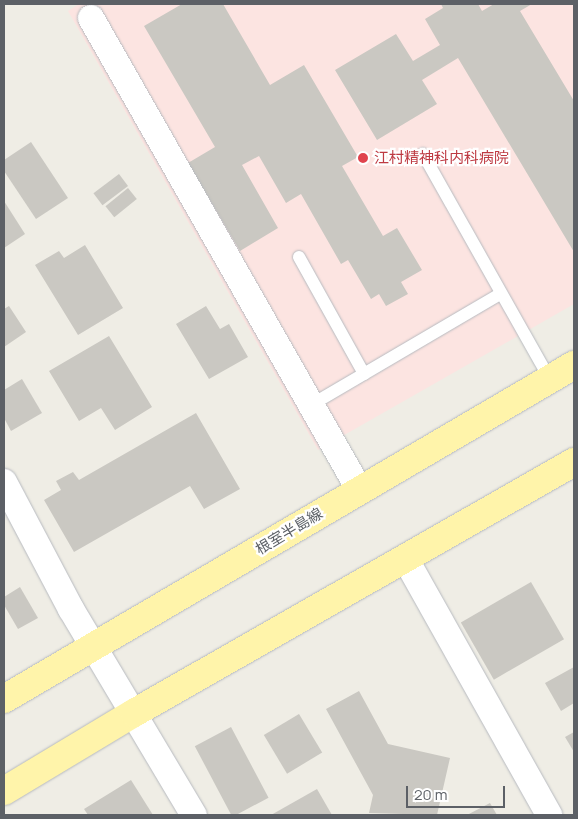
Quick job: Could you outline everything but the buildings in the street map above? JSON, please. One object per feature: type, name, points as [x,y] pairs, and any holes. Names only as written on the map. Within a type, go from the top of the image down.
[{"type":"main road","name":"根室半島線","points":[[4,699],[574,364]]},
{"type":"main road","points":[[4,791],[134,713],[574,462]]},
{"type":"street","points":[[91,18],[359,489]]},
{"type":"street","points":[[4,482],[93,647],[194,815]]},
{"type":"street","points":[[406,558],[550,815]]},
{"type":"lane","points":[[423,154],[548,378]]},
{"type":"lane","points":[[299,257],[364,374]]},
{"type":"lane","points":[[311,405],[500,294]]},
{"type":"shaded area","name":"江村精神科内科病院","points":[[79,4],[574,4],[574,304],[318,450],[68,11]]},
{"type":"place","name":"江村精神科内科病院","points":[[363,158]]}]
